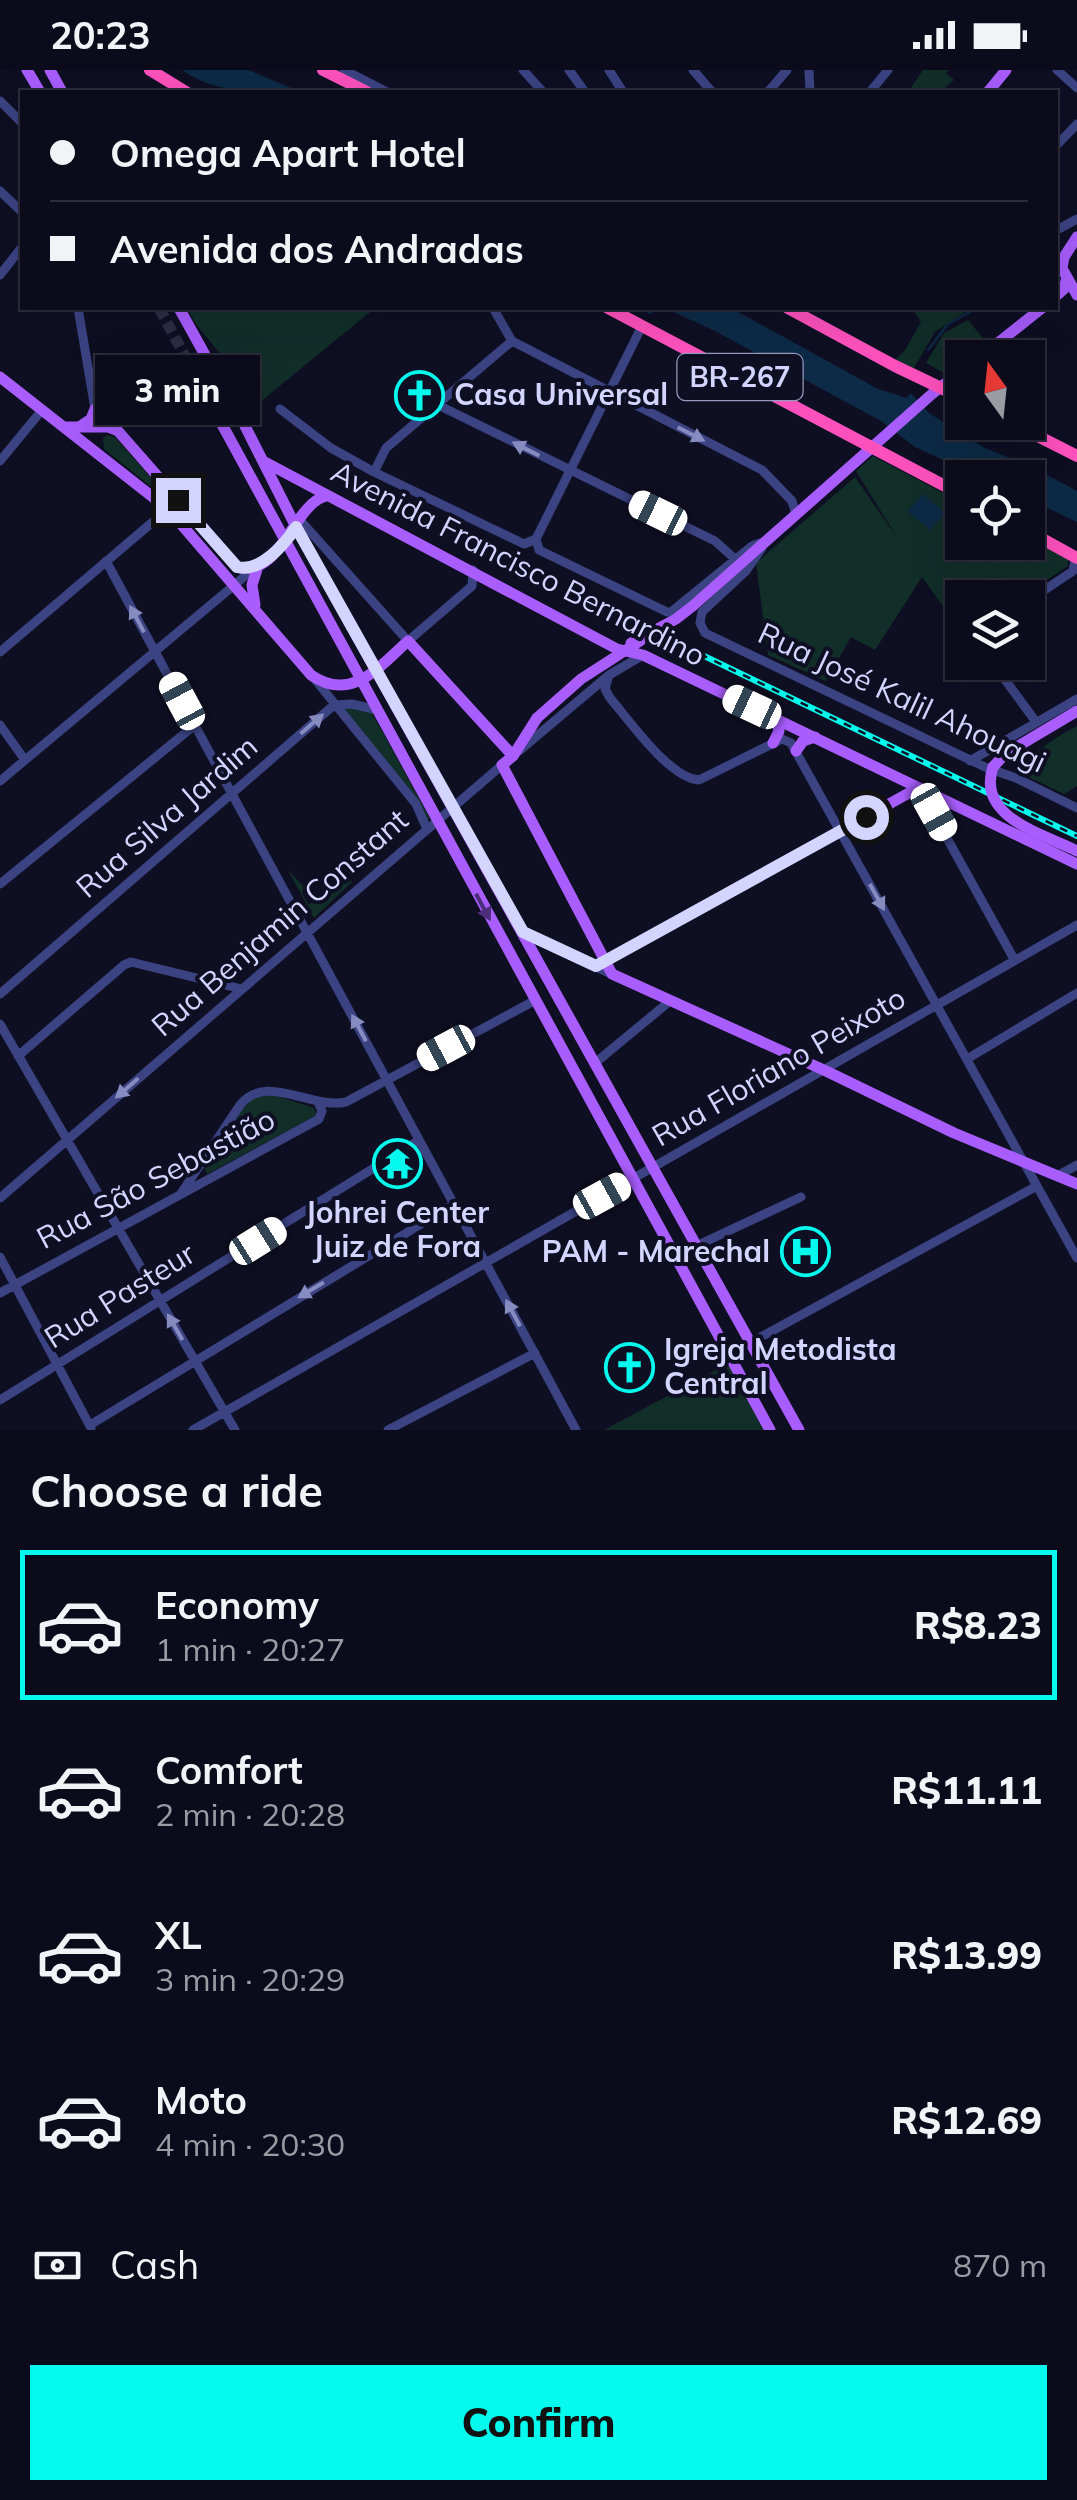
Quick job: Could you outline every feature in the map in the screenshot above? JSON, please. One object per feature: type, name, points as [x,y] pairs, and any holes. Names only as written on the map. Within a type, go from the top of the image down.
[{"type":"highway","points":[[150,70],[183,90]]},
{"type":"highway","points":[[323,70],[363,90]]},
{"type":"highway","name":"BR-267","points":[[612,310],[878,441],[945,484]]},
{"type":"highway","name":"BR-267","points":[[799,310],[945,394]]},
{"type":"highway","points":[[1045,440],[1077,456]]},
{"type":"highway","points":[[1045,540],[1076,557]]},
{"type":"main road","points":[[990,90],[1006,70]]},
{"type":"main road","points":[[1058,294],[1064,289],[1064,256],[1077,237]]},
{"type":"main road","points":[[1061,267],[1077,295]]},
{"type":"main road","points":[[180,310],[205,355]]},
{"type":"main road","points":[[1002,340],[1039,310]]},
{"type":"main road","points":[[0,377],[106,459],[173,504],[243,570],[258,566],[286,541],[314,500],[326,496]]},
{"type":"main road","points":[[62,426],[118,431],[234,586],[311,675],[337,687],[360,680],[408,642],[513,756],[537,718],[581,680],[676,619],[945,383]]},
{"type":"main road","points":[[200,384],[377,710],[432,825],[534,1001],[770,1430]]},
{"type":"main road","points":[[77,428],[91,419],[95,406]]},
{"type":"main road","points":[[245,426],[799,1430]]},
{"type":"main road","points":[[97,427],[106,459]]},
{"type":"main road","name":"Avenida Francisco Bernardino","points":[[263,461],[617,649],[643,655],[1077,864]]},
{"type":"main road","points":[[256,611],[252,589],[258,566]]},
{"type":"main road","points":[[533,602],[548,605],[622,642],[640,641]]},
{"type":"main road","points":[[1077,710],[1004,754],[993,767],[989,783],[993,800],[1005,814],[1077,850]]},
{"type":"main road","points":[[776,718],[777,741]]},
{"type":"main road","points":[[796,751],[803,741],[815,737]]},
{"type":"main road","name":"Rua Benjamin Constant","points":[[502,765],[513,756]]},
{"type":"main road","points":[[502,765],[600,963],[612,974],[954,1133],[1077,1184]]},
{"type":"main road","points":[[600,963],[918,788]]},
{"type":"street","points":[[344,70],[383,90]]},
{"type":"street","points":[[523,70],[541,90]]},
{"type":"street","points":[[692,70],[710,90]]},
{"type":"street","points":[[872,90],[888,70]]},
{"type":"street","points":[[1057,70],[1077,88]]},
{"type":"street","points":[[0,100],[20,121]]},
{"type":"street","points":[[1058,144],[1077,124]]},
{"type":"street","points":[[0,191],[20,210]]},
{"type":"street","points":[[0,275],[20,250]]},
{"type":"street","points":[[78,310],[97,427]]},
{"type":"street","points":[[494,310],[512,341],[762,470],[794,502],[796,514]]},
{"type":"street","points":[[436,404],[571,471],[716,541],[735,565],[671,612],[538,550],[536,539],[571,471],[642,326]]},
{"type":"street","points":[[374,472],[386,448],[512,341]]},
{"type":"street","points":[[95,406],[118,431]]},
{"type":"street","points":[[280,409],[331,448],[374,472],[524,544],[536,539]]},
{"type":"street","points":[[0,461],[42,410]]},
{"type":"street","points":[[0,652],[173,504]]},
{"type":"street","name":"Rua José Kalil Ahouagi","points":[[765,541],[746,571],[702,612],[700,623],[705,633],[1077,808]]},
{"type":"street","points":[[314,545],[408,642],[472,586],[474,570]]},
{"type":"street","points":[[1045,591],[1073,571],[1076,557]]},
{"type":"street","points":[[106,562],[576,1430]]},
{"type":"street","points":[[0,781],[258,566]]},
{"type":"street","points":[[1064,579],[1077,580]]},
{"type":"street","name":"Rua Benjamin Constant","points":[[513,756],[609,675],[643,655]]},
{"type":"street","points":[[311,675],[432,825]]},
{"type":"street","points":[[609,675],[605,690],[610,698],[687,780],[699,780],[777,741],[791,743],[1077,1258]]},
{"type":"street","points":[[1005,680],[1036,722]]},
{"type":"street","points":[[970,760],[1077,699]]},
{"type":"street","points":[[334,705],[352,704],[377,710]]},
{"type":"street","name":"Rua Silva Jardim","points":[[0,994],[334,705]]},
{"type":"street","points":[[0,725],[25,760]]},
{"type":"street","points":[[0,884],[195,725]]},
{"type":"street","name":"Rua Benjamin Constant","points":[[0,1198],[502,765]]},
{"type":"street","points":[[939,798],[934,812],[1014,959]]},
{"type":"street","name":"Rua Floriano Peixoto","points":[[193,1430],[1077,925]]},
{"type":"street","points":[[523,932],[600,963]]},
{"type":"street","points":[[18,1056],[124,964],[131,962],[242,989]]},
{"type":"street","points":[[967,1059],[1077,993]]},
{"type":"street","points":[[182,1192],[240,1105],[253,1093],[268,1091],[318,1102],[346,1102],[534,1001]]},
{"type":"street","points":[[595,1063],[670,1001]]},
{"type":"street","points":[[0,1024],[235,1430]]},
{"type":"street","name":"Rua São Sebastião","points":[[0,1293],[319,1119],[322,1111],[318,1102]]},
{"type":"street","name":"Rua Pasteur","points":[[0,1400],[420,1140]]},
{"type":"street","points":[[1058,1176],[1077,1165]]},
{"type":"street","points":[[750,1343],[1037,1186]]},
{"type":"street","points":[[696,1246],[800,1197]]},
{"type":"street","points":[[0,1257],[91,1428],[194,1360],[454,1204]]},
{"type":"street","points":[[388,1430],[535,1354]]},
{"type":"green space","points":[[923,70],[949,70],[946,73],[954,80],[942,90],[909,90]]},
{"type":"green space","points":[[188,310],[373,310],[260,402]]},
{"type":"green space","points":[[913,310],[968,310],[935,332],[912,371],[894,361],[921,322]]},
{"type":"green space","points":[[968,320],[984,340],[945,340],[945,373],[926,363],[944,333]]},
{"type":"green space","points":[[115,437],[161,489],[158,492],[104,449],[103,438]]},
{"type":"green space","points":[[873,456],[945,494],[945,560],[1045,560],[1045,547],[1068,559],[1068,566],[1045,581],[945,580],[945,609],[922,577],[875,650],[851,637],[826,681],[768,655],[756,563],[855,477],[898,539],[856,471]]},
{"type":"green space","points":[[354,707],[372,713],[428,820],[408,787],[341,709]]},
{"type":"green space","points":[[1077,726],[1077,786],[1064,794],[1022,774],[1045,746]]},
{"type":"green space","points":[[288,870],[304,887],[302,893],[309,905],[345,873],[352,882],[314,918]]},
{"type":"green space","points":[[268,1093],[314,1108],[317,1115],[207,1174],[203,1164],[247,1099]]},
{"type":"green space","points":[[729,1363],[767,1430],[604,1430]]},
{"type":"water","points":[[182,70],[248,70],[296,90],[239,90]]},
{"type":"water","points":[[669,310],[735,310],[878,389],[907,398],[911,393],[929,413],[945,423],[945,440],[972,440],[1015,460],[945,461],[915,447],[881,421]]},
{"type":"water","points":[[1045,474],[1077,491],[1077,522],[1045,507]]},
{"type":"water","points":[[923,494],[945,513],[930,530],[908,511]]},
{"type":"waterway","points":[[928,350],[948,324],[973,310]]},
{"type":"tunnel","points":[[160,310],[200,384]]},
{"type":"tunnel","points":[[205,355],[245,426]]},
{"type":"railway","points":[[671,640],[1077,836]]},
{"type":"place","name":"Casa Universal","points":[[419,395]]},
{"type":"place","name":"Johrei Center Juiz de Fora","points":[[397,1164]]},
{"type":"place","name":"PAM - Marechal","points":[[805,1252]]},
{"type":"place","name":"Igreja Metodista Central","points":[[629,1367]]},
{"type":"route","points":[[178,500],[243,570],[258,566],[296,527],[523,932],[541,942],[596,966],[866,817]]}]
